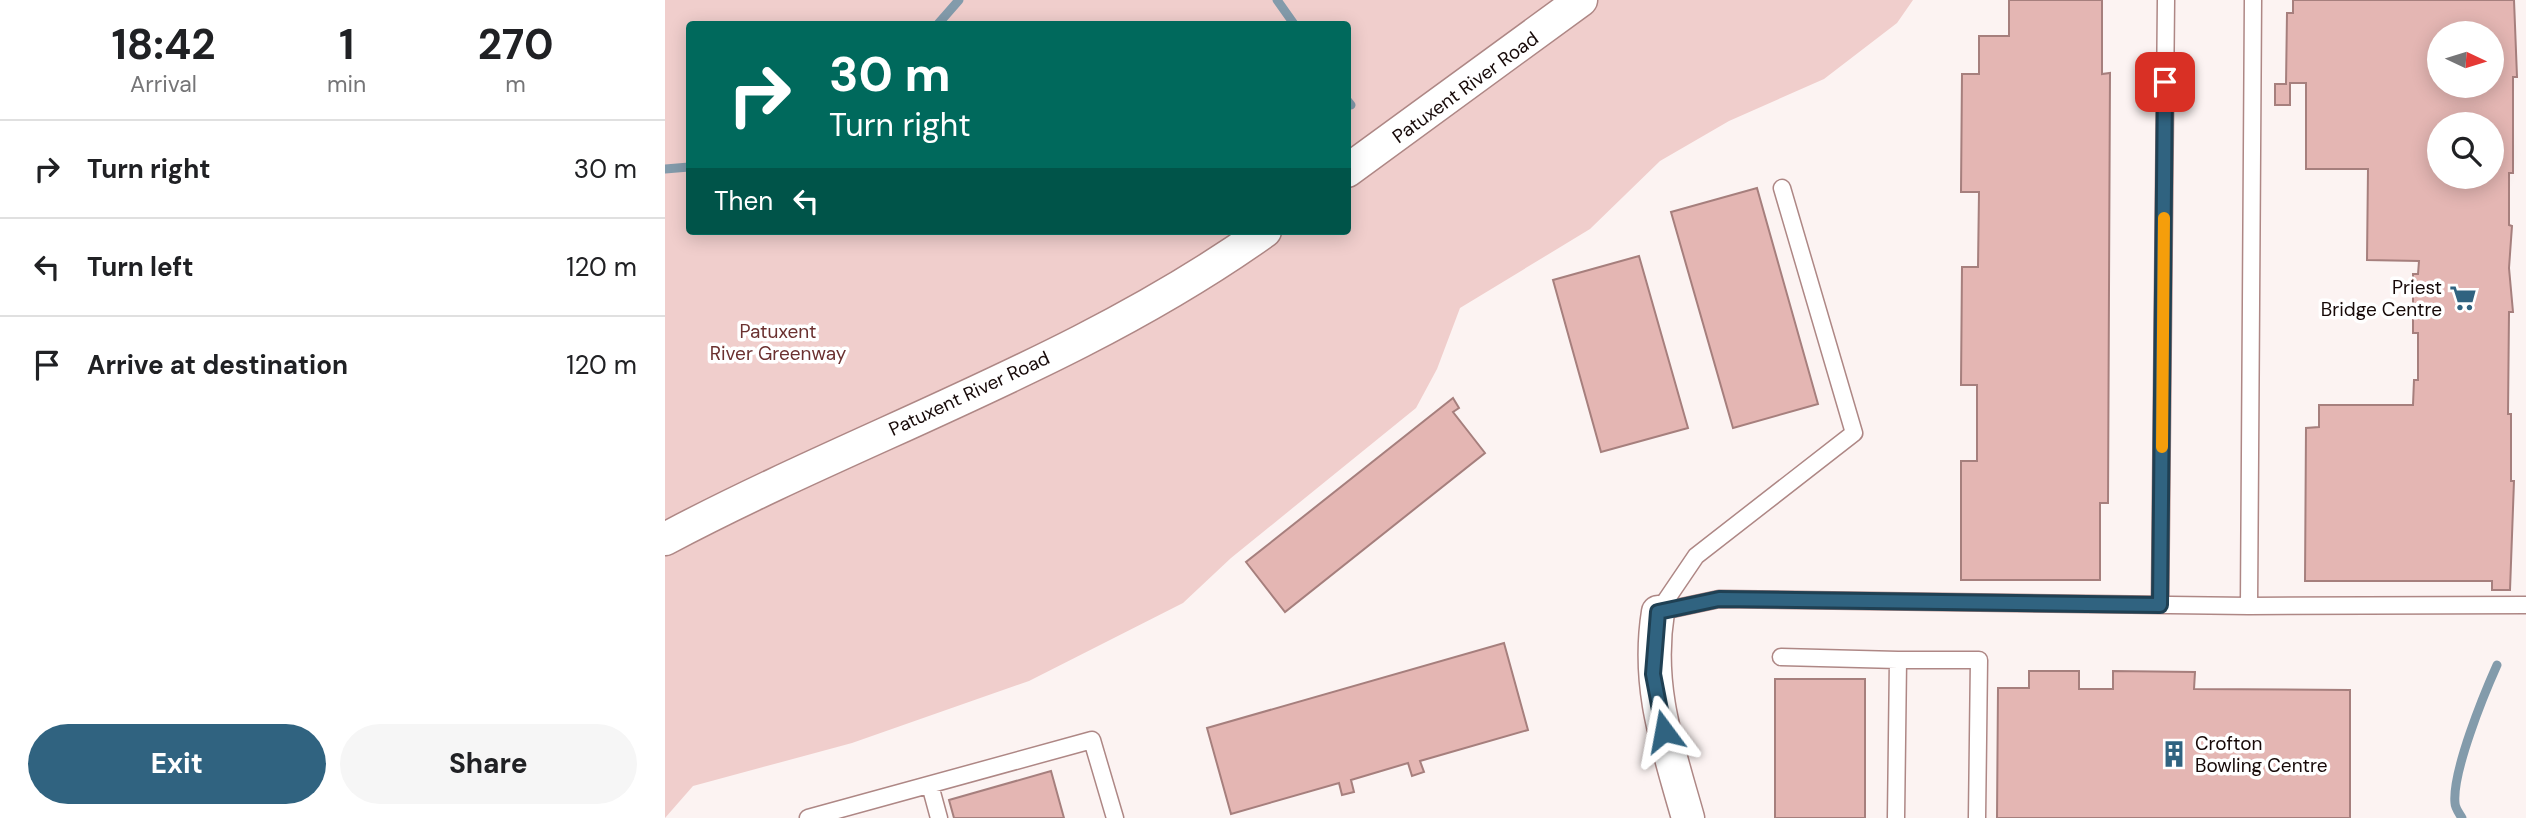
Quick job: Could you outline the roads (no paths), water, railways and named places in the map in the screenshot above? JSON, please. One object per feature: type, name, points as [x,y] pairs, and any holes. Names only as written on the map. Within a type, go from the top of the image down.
[{"type":"street","name":"Patuxent River Road","points":[[1351,169],[1581,0]]},
{"type":"street","name":"Patuxent River Road","points":[[665,539],[734,502],[1101,330],[1178,288],[1259,235]]},
{"type":"street","points":[[1658,612],[1653,663],[1658,709],[1688,818]]},
{"type":"lane","points":[[2160,605],[2166,0]]},
{"type":"lane","points":[[2249,606],[2253,0]]},
{"type":"lane","points":[[1658,612],[1696,556],[1854,433],[1782,188]]},
{"type":"lane","points":[[1658,612],[1719,599],[2249,606],[2526,605]]},
{"type":"lane","points":[[1780,657],[1979,660],[1977,818]]},
{"type":"lane","points":[[1896,818],[1898,660]]},
{"type":"lane","points":[[808,818],[853,812],[930,785],[1092,740],[1115,818]]},
{"type":"lane","points":[[930,785],[939,818]]},
{"type":"waterway","points":[[941,21],[959,0]]},
{"type":"waterway","points":[[1277,0],[1292,21]]},
{"type":"waterway","points":[[665,169],[686,167]]},
{"type":"waterway","points":[[2462,818],[2455,803],[2458,772],[2497,665]]},
{"type":"place","name":"Priest Bridge Centre","points":[[2463,298]]},
{"type":"place","name":"Crofton Bowling Centre","points":[[2174,754]]},
{"type":"park label","name":"Patuxent River Greenway","points":[[778,342]]}]
